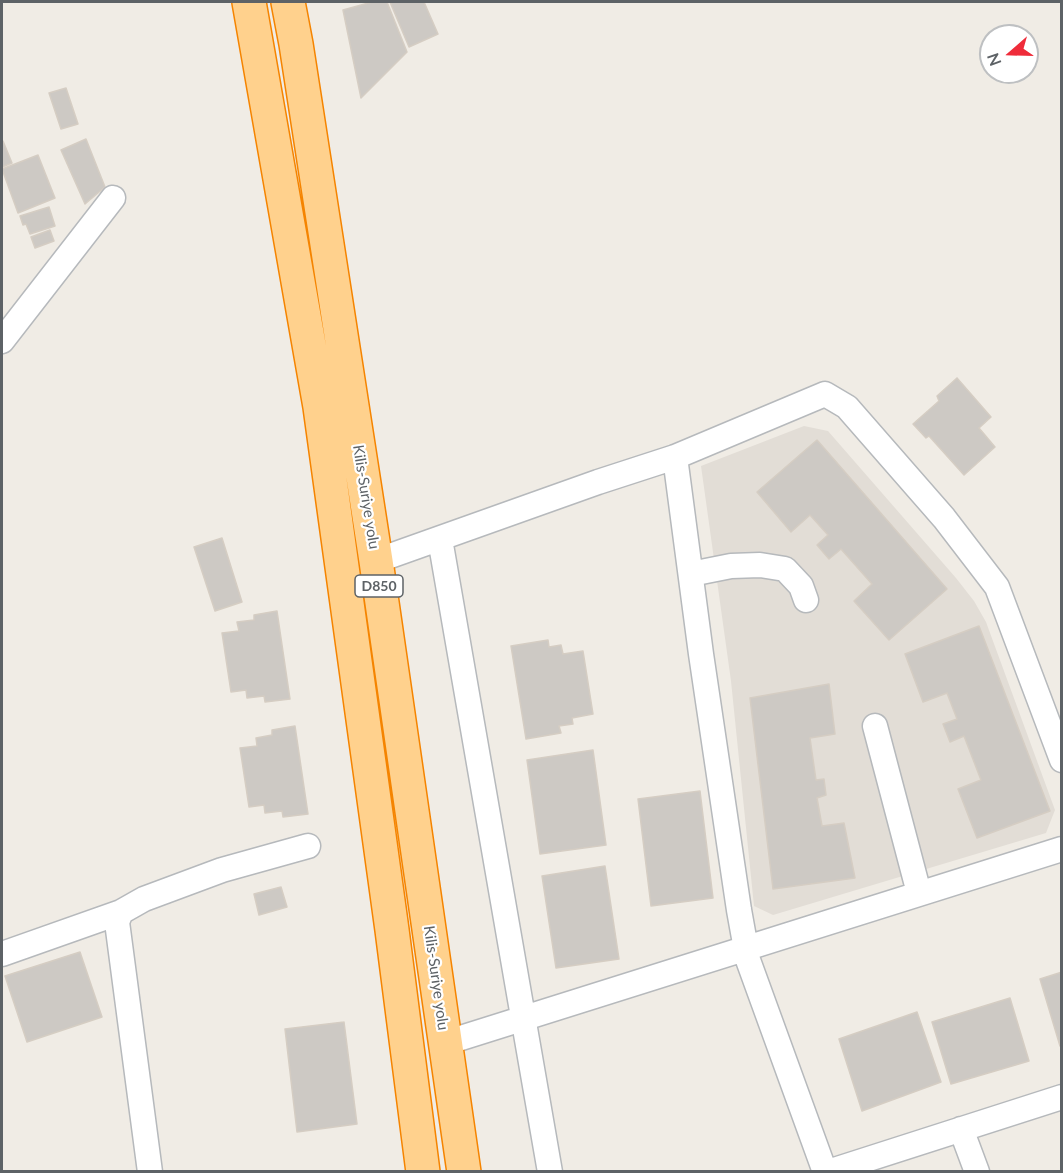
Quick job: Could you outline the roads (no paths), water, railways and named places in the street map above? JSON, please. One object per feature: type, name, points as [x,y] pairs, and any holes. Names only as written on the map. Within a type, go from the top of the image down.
[{"type":"highway","name":"D850","points":[[249,2],[320,407],[393,930],[423,1172]]},
{"type":"highway","name":"Kilis-Suriye yolu","points":[[288,2],[376,561],[464,1172]]},
{"type":"street","points":[[2,341],[113,198]]},
{"type":"street","points":[[376,561],[675,457],[825,394],[847,408],[944,518],[997,587],[1062,760]]},
{"type":"street","points":[[675,457],[745,947],[826,1172],[1062,1097]]},
{"type":"street","points":[[440,539],[550,1172]]},
{"type":"street","points":[[691,574],[731,566],[760,565],[785,569],[801,586],[806,600]]},
{"type":"street","points":[[875,726],[919,892]]},
{"type":"street","points":[[2,954],[121,912],[144,899],[222,870],[309,846]]},
{"type":"street","points":[[445,1043],[919,892],[1062,849]]},
{"type":"street","points":[[121,912],[117,922],[150,1172]]},
{"type":"street","points":[[961,1130],[977,1172]]}]
